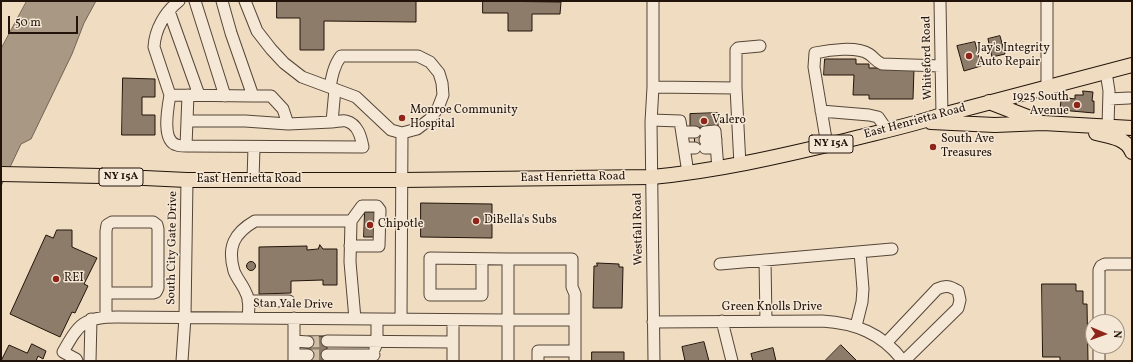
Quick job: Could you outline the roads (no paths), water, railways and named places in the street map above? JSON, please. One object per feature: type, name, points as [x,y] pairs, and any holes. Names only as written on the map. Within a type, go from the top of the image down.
[{"type":"main road","name":"East Henrietta Road","points":[[1,174],[187,180],[652,178],[740,165],[827,145],[1132,65]]},
{"type":"main road","points":[[989,102],[1047,123],[1114,137],[1126,144],[1132,152]]},
{"type":"main road","points":[[922,121],[994,125],[1047,123],[1132,128]]},
{"type":"street","points":[[179,1],[169,11],[154,40],[154,47],[170,95],[167,136],[171,142],[176,145],[186,146],[363,148],[361,135],[346,121],[288,124],[245,121],[187,121]]},
{"type":"street","points":[[195,1],[226,96]]},
{"type":"street","points":[[222,1],[231,33],[253,96]]},
{"type":"street","points":[[245,1],[257,31],[284,63],[302,77],[333,88],[356,97],[391,130],[402,133],[417,129],[430,119],[438,108],[443,95],[442,83],[439,74],[430,62],[418,56],[341,56],[337,61],[332,76],[333,88],[332,122]]},
{"type":"street","name":"Westfall Road","points":[[653,1],[653,87],[651,120],[654,361]]},
{"type":"street","name":"Whiteford Road","points":[[940,1],[942,115]]},
{"type":"street","points":[[1047,1],[1047,88]]},
{"type":"street","points":[[169,11],[194,95],[187,121],[186,146]]},
{"type":"street","points":[[740,165],[736,88],[736,50],[738,48],[760,46]]},
{"type":"street","points":[[827,145],[814,66],[815,53],[828,50],[856,50],[869,54],[876,61],[882,64],[941,66]]},
{"type":"street","points":[[1106,72],[1109,99],[1108,126]]},
{"type":"street","points":[[653,87],[736,88]]},
{"type":"street","points":[[170,95],[271,96],[283,109],[288,124]]},
{"type":"street","points":[[1109,99],[1129,98]]},
{"type":"street","points":[[821,111],[878,117],[887,130]]},
{"type":"street","points":[[651,120],[680,121],[698,141],[718,169]]},
{"type":"street","points":[[401,319],[402,133]]},
{"type":"street","points":[[688,173],[698,141]]},
{"type":"street","points":[[253,180],[254,147]]},
{"type":"street","name":"South City Gate Drive","points":[[182,361],[185,317],[187,180]]},
{"type":"street","points":[[350,246],[379,246],[380,210],[377,206],[362,206],[351,221],[350,246],[350,262],[355,319]]},
{"type":"street","points":[[248,318],[248,301],[246,293],[234,270],[231,251],[233,242],[244,228],[254,221],[351,221]]},
{"type":"street","points":[[106,293],[152,294],[156,292],[158,288],[157,225],[152,222],[112,222],[107,225],[106,231],[106,293],[106,317]]},
{"type":"street","points":[[720,264],[892,249]]},
{"type":"street","points":[[856,326],[862,302],[863,289],[860,252]]},
{"type":"street","points":[[482,258],[482,295],[430,295],[430,258],[482,258],[508,258],[572,259],[572,287],[575,294],[574,356],[538,351],[538,361]]},
{"type":"street","points":[[508,258],[508,361]]},
{"type":"street","points":[[765,260],[766,321]]},
{"type":"street","points":[[1099,314],[1099,270],[1101,266],[1104,264],[1132,264]]},
{"type":"street","name":"Green Knolls Drive","points":[[653,322],[838,322],[856,326],[869,332],[886,343],[904,361],[958,308],[960,300],[958,291],[950,286],[944,286],[937,289],[886,343]]},
{"type":"street","points":[[248,301],[289,301]]},
{"type":"street","name":"Stan Yale Drive","points":[[91,319],[106,317],[185,317],[575,320]]},
{"type":"street","points":[[294,318],[294,358],[308,355]]},
{"type":"street","points":[[77,361],[76,359],[62,352],[81,325],[91,319]]},
{"type":"street","points":[[90,361],[91,319]]},
{"type":"street","points":[[327,355],[374,358],[377,342],[377,319]]},
{"type":"street","points":[[453,320],[453,361]]},
{"type":"street","points":[[722,321],[732,361]]},
{"type":"street","points":[[294,341],[308,342]]},
{"type":"street","points":[[327,342],[453,342]]},
{"type":"tunnel","points":[[695,140],[705,140]]},
{"type":"tunnel","points":[[308,342],[327,341]]},
{"type":"tunnel","points":[[308,355],[327,355]]},
{"type":"place","name":"Jay's Integrity Auto Repair","points":[[969,56]]},
{"type":"place","name":"1925 South Avenue","points":[[1077,105]]},
{"type":"place","name":"Monroe Community Hospital","points":[[402,118]]},
{"type":"place","name":"Valero","points":[[704,121]]},
{"type":"place","name":"South Ave Treasures","points":[[933,147]]},
{"type":"place","name":"DiBella's Subs","points":[[476,221]]},
{"type":"place","name":"Chipotle","points":[[370,225]]},
{"type":"place","name":"REI","points":[[56,279]]}]
